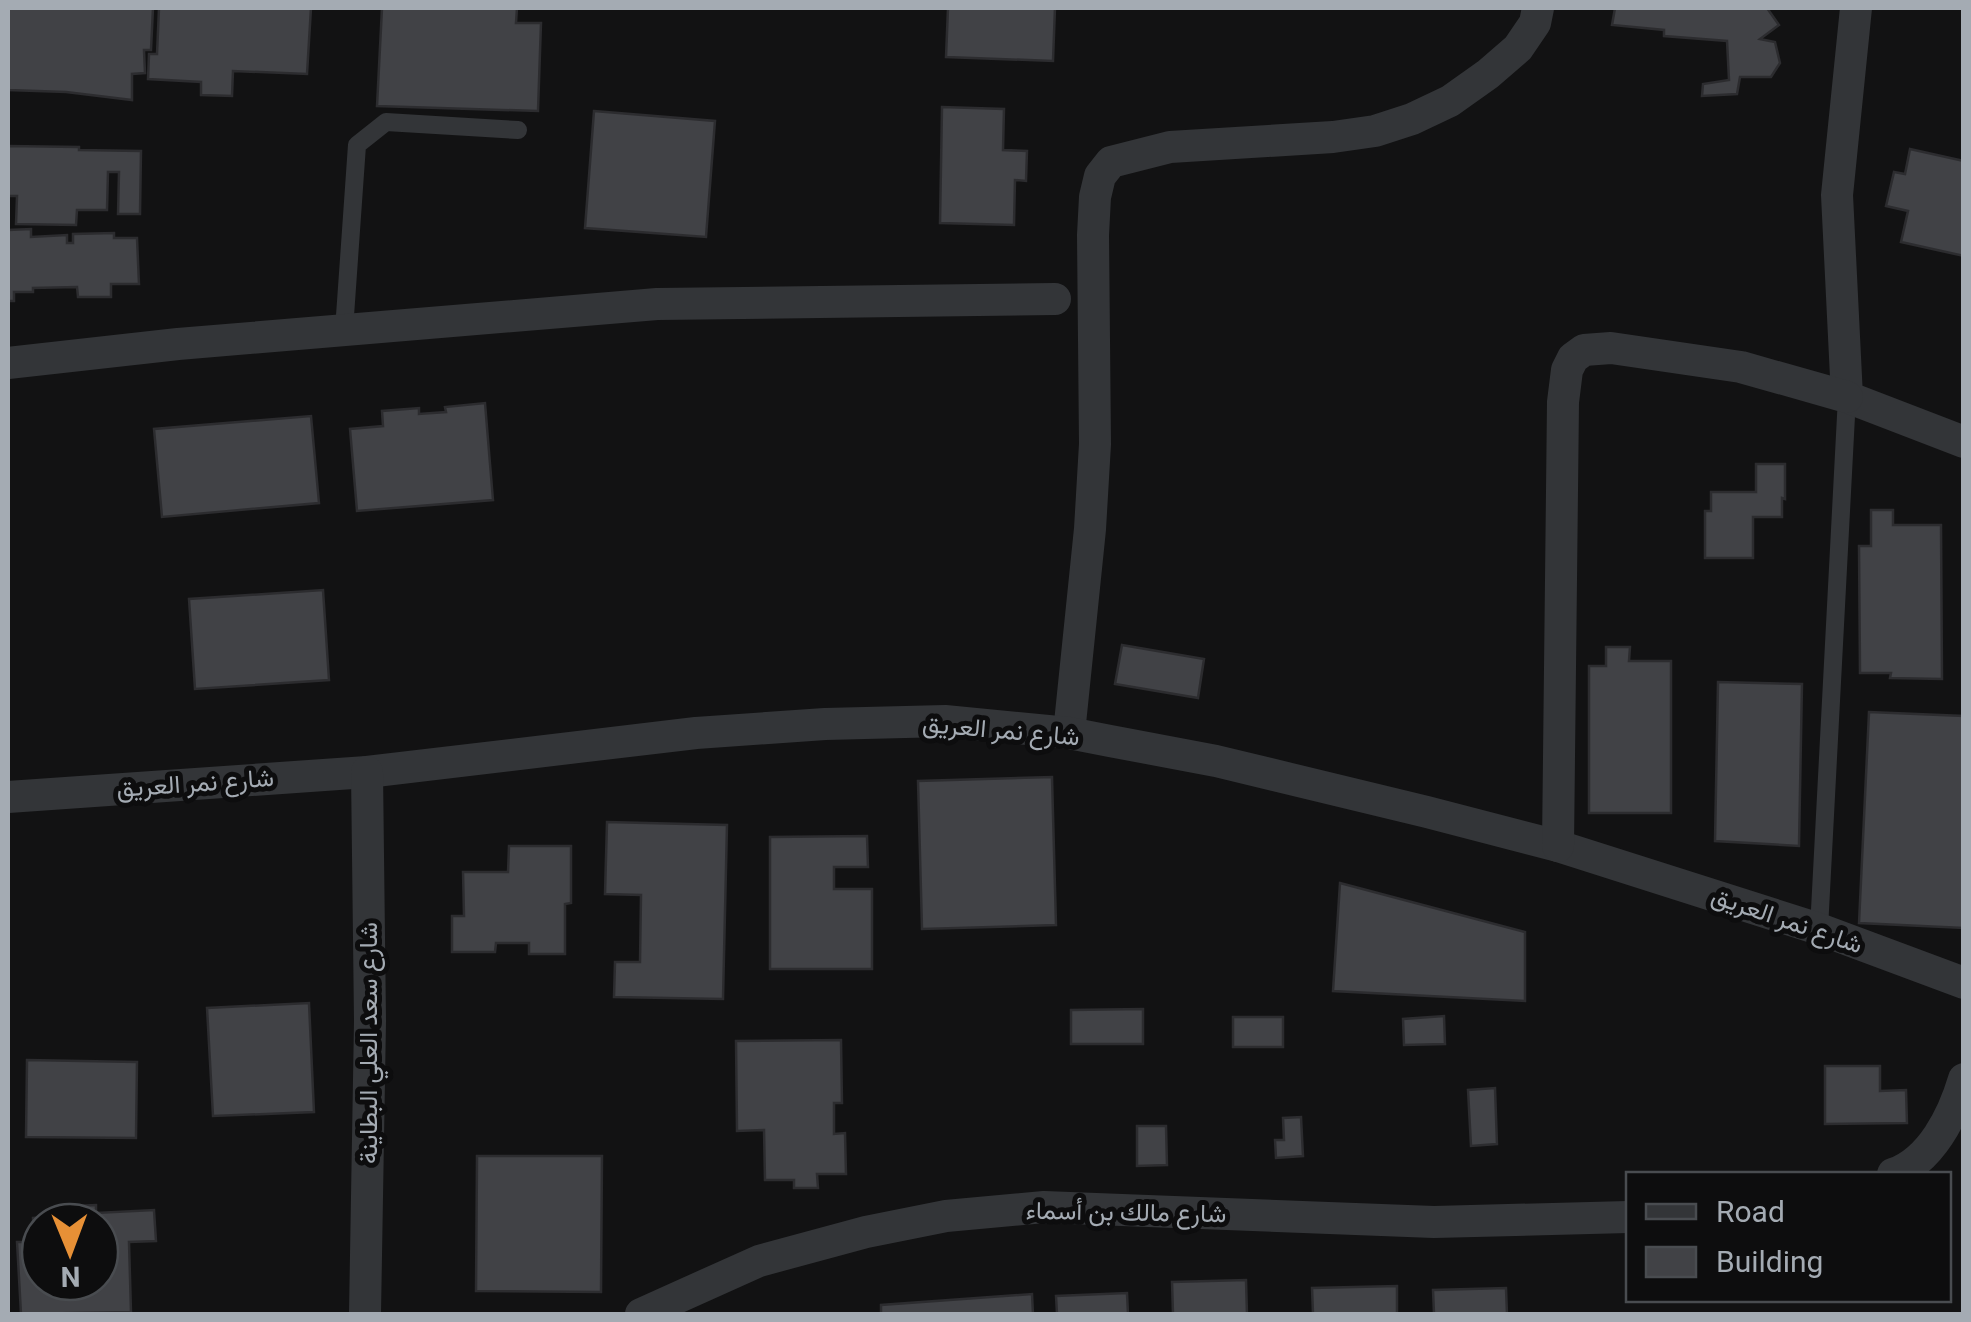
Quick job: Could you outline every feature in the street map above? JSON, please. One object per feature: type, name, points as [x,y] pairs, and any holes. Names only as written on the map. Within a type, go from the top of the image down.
[{"type":"street","points":[[1070,734],[1095,444],[1094,234],[1100,176],[1111,162],[1170,147],[1333,136],[1376,130],[1412,119],[1450,101],[1518,48],[1535,23],[1538,8]]},
{"type":"street","points":[[1847,397],[1838,195],[1856,8]]},
{"type":"street","points":[[8,363],[178,344],[658,304],[1055,299]]},
{"type":"street","points":[[1558,846],[1563,402],[1567,370],[1573,358],[1584,350],[1611,348],[1741,368],[1847,397],[1964,442]]},
{"type":"street","name":"شارع نمر العريق","points":[[8,797],[367,772],[696,733],[945,721],[1070,734],[1216,761],[1558,846],[1819,929],[1964,982]]},
{"type":"street","name":"شارع سعد العلي البطاينة","points":[[365,1314],[370,1021],[367,772]]},
{"type":"street","points":[[1898,1172],[1941,1136],[1964,1079]]},
{"type":"street","name":"شارع مالك بن أسماء","points":[[641,1314],[759,1261],[866,1232],[946,1216],[1044,1207],[1434,1222],[1626,1218]]},
{"type":"lane","points":[[344,330],[357,145],[386,122],[518,130]]},
{"type":"lane","points":[[1819,929],[1847,397]]},
{"type":"building","points":[[8,8],[153,8],[151,50],[144,50],[145,73],[132,74],[132,100],[8,90]]},
{"type":"building","points":[[159,8],[311,8],[307,74],[233,71],[232,96],[201,95],[201,82],[148,79],[149,54],[157,54]]},
{"type":"building","points":[[382,8],[517,8],[516,23],[541,23],[538,111],[377,106]]},
{"type":"building","points":[[948,8],[1055,8],[1053,61],[946,57]]},
{"type":"building","points":[[1615,8],[1767,8],[1779,25],[1760,39],[1775,42],[1780,63],[1771,77],[1740,77],[1737,94],[1702,96],[1703,84],[1729,80],[1727,41],[1664,36],[1664,30],[1612,25]]},
{"type":"building","points":[[942,107],[1004,109],[1003,150],[1027,151],[1026,181],[1015,180],[1014,225],[940,223]]},
{"type":"building","points":[[594,111],[715,121],[706,237],[585,228]]},
{"type":"building","points":[[8,146],[141,151],[140,214],[118,214],[119,172],[108,172],[107,210],[77,210],[76,225],[16,224],[17,196],[8,196]]},
{"type":"building","points":[[1910,149],[1964,161],[1964,256],[1901,242],[1908,211],[1886,206],[1894,172],[1905,174]]},
{"type":"building","points":[[31,229],[31,237],[67,235],[67,243],[73,243],[73,234],[114,233],[114,238],[137,238],[139,284],[111,284],[111,297],[78,297],[77,287],[33,288],[33,292],[14,292],[14,301],[8,301],[8,230]]},
{"type":"building","points":[[485,403],[493,500],[357,511],[350,429],[383,426],[382,411],[419,408],[419,414],[446,412],[445,407]]},
{"type":"building","points":[[311,416],[319,503],[162,517],[154,429]]},
{"type":"building","points":[[1756,464],[1785,464],[1782,517],[1753,517],[1753,558],[1705,558],[1705,511],[1711,511],[1711,492],[1756,492]]},
{"type":"building","points":[[1871,510],[1893,510],[1893,525],[1941,525],[1942,679],[1860,673],[1859,546],[1871,546]]},
{"type":"building","points":[[323,590],[329,680],[195,689],[189,599]]},
{"type":"building","points":[[1122,645],[1204,659],[1198,698],[1115,684]]},
{"type":"building","points":[[1606,647],[1630,647],[1629,661],[1671,661],[1671,813],[1589,813],[1589,666],[1606,666]]},
{"type":"building","points":[[1718,682],[1802,684],[1799,846],[1715,841]]},
{"type":"building","points":[[1869,712],[1964,716],[1964,928],[1859,923]]},
{"type":"building","points":[[1052,777],[1056,925],[922,929],[918,781]]},
{"type":"building","points":[[607,822],[727,825],[723,999],[614,997],[615,962],[640,962],[641,895],[605,894]]},
{"type":"building","points":[[867,836],[868,867],[834,867],[834,889],[872,889],[872,969],[770,969],[770,837]]},
{"type":"building","points":[[509,846],[571,846],[571,903],[565,904],[565,954],[529,954],[529,943],[496,943],[495,952],[452,952],[452,916],[464,916],[463,872],[508,872]]},
{"type":"building","points":[[1340,883],[1525,932],[1525,1001],[1333,991]]},
{"type":"building","points":[[309,1003],[314,1112],[213,1116],[207,1008]]},
{"type":"building","points":[[1143,1009],[1143,1044],[1071,1044],[1071,1010]]},
{"type":"building","points":[[1444,1016],[1445,1044],[1404,1045],[1403,1019]]},
{"type":"building","points":[[1233,1017],[1283,1017],[1283,1047],[1233,1047]]},
{"type":"building","points":[[841,1040],[842,1103],[834,1103],[834,1134],[845,1133],[846,1174],[817,1174],[818,1188],[794,1188],[794,1180],[765,1180],[764,1130],[737,1131],[736,1041]]},
{"type":"building","points":[[27,1060],[137,1062],[136,1138],[26,1137]]},
{"type":"building","points":[[1825,1066],[1880,1066],[1880,1091],[1906,1090],[1907,1123],[1825,1124]]},
{"type":"building","points":[[1495,1088],[1497,1144],[1471,1146],[1468,1090]]},
{"type":"building","points":[[1301,1117],[1303,1156],[1276,1158],[1275,1140],[1284,1140],[1283,1118]]},
{"type":"building","points":[[1137,1126],[1166,1126],[1167,1165],[1137,1166]]},
{"type":"building","points":[[477,1156],[602,1156],[601,1292],[476,1291]]},
{"type":"building","points":[[154,1210],[156,1241],[129,1242],[131,1312],[21,1314],[20,1302],[120,1302],[120,1212]]},
{"type":"building","points":[[17,1242],[20,1242],[20,1296]]},
{"type":"building","points":[[1246,1280],[1247,1314],[1173,1314],[1172,1282]]},
{"type":"building","points":[[1397,1286],[1397,1314],[1313,1314],[1312,1288]]},
{"type":"building","points":[[1506,1288],[1507,1314],[1434,1314],[1433,1290]]},
{"type":"building","points":[[1127,1293],[1128,1314],[1057,1314],[1056,1296]]},
{"type":"building","points":[[1032,1294],[1033,1314],[881,1314],[881,1305]]}]
